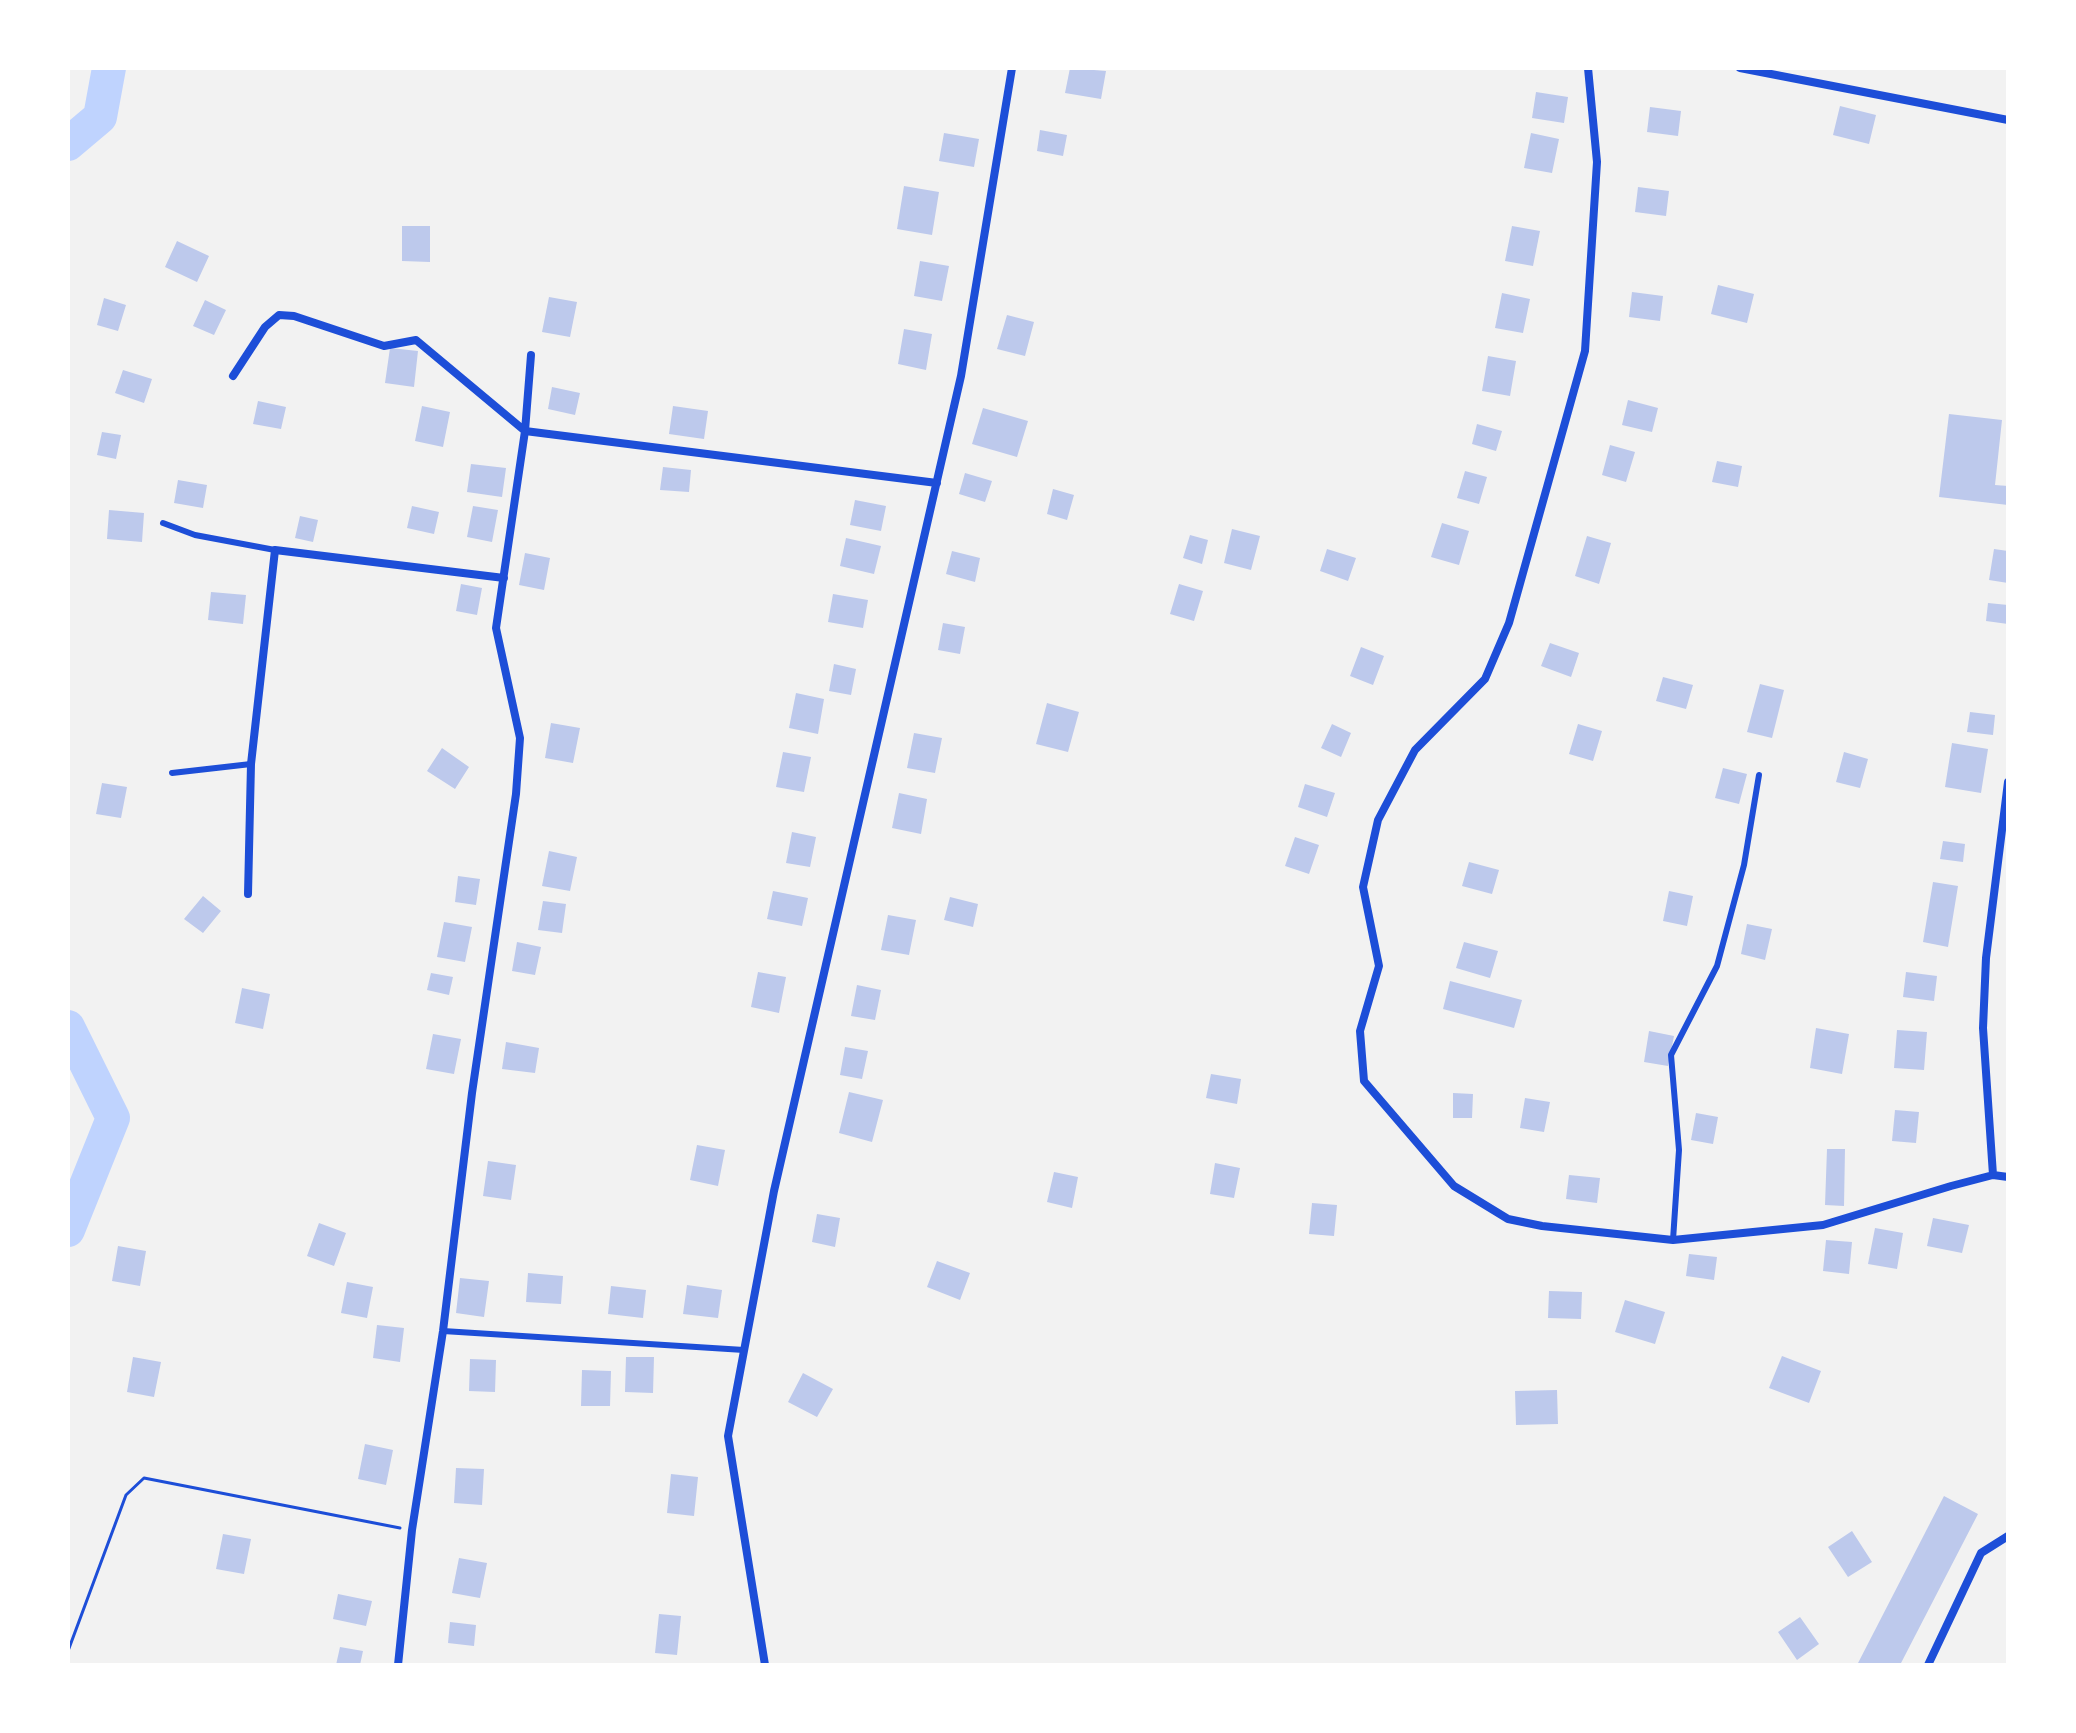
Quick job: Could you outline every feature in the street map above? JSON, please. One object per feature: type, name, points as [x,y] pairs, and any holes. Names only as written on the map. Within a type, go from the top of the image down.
[{"type":"street","points":[[765,1665],[728,1436],[778,1175],[961,376],[1012,68]]},
{"type":"street","points":[[1588,68],[1597,162],[1585,351],[1509,623],[1485,679],[1415,750],[1378,820],[1363,887],[1379,966],[1360,1031],[1364,1081],[1401,1128],[1454,1186],[1508,1219],[1542,1226],[1673,1240],[1823,1225],[1993,1175],[2008,1177]]},
{"type":"street","points":[[1740,68],[2008,120]]},
{"type":"street","points":[[233,376],[265,327],[279,315],[294,316],[384,346],[416,340],[525,431],[937,483]]},
{"type":"street","points":[[398,1665],[412,1530],[443,1331],[520,738],[496,628],[525,431],[531,355]]},
{"type":"street","points":[[248,894],[251,764],[275,550],[504,578]]},
{"type":"street","points":[[1993,1175],[1983,1028],[1986,958],[2008,782]]},
{"type":"street","points":[[1928,1665],[1981,1553],[2008,1536]]},
{"type":"lane","points":[[163,523],[195,535],[275,550]]},
{"type":"lane","points":[[172,773],[251,764]]},
{"type":"lane","points":[[1673,1240],[1679,1150],[1671,1055],[1717,966],[1744,865],[1759,775]]},
{"type":"lane","points":[[443,1331],[744,1350]]},
{"type":"path","points":[[68,1651],[126,1495],[144,1478],[412,1530]]},
{"type":"building","points":[[1070,68],[1106,71],[1101,99],[1065,93]]},
{"type":"building","points":[[1536,92],[1568,97],[1564,123],[1532,118]]},
{"type":"building","points":[[1840,106],[1876,115],[1869,144],[1833,135]]},
{"type":"building","points":[[1650,107],[1681,111],[1678,136],[1647,132]]},
{"type":"building","points":[[1040,130],[1067,135],[1063,156],[1037,151]]},
{"type":"building","points":[[944,133],[979,139],[974,167],[939,161]]},
{"type":"building","points":[[1531,133],[1559,139],[1552,173],[1524,168]]},
{"type":"building","points":[[904,186],[939,192],[932,235],[897,229]]},
{"type":"building","points":[[1638,187],[1669,191],[1666,216],[1635,212]]},
{"type":"building","points":[[402,226],[430,226],[430,262],[402,261]]},
{"type":"building","points":[[1512,226],[1540,231],[1533,266],[1505,261]]},
{"type":"building","points":[[177,241],[209,256],[197,282],[165,267]]},
{"type":"building","points":[[920,261],[949,266],[942,301],[914,296]]},
{"type":"building","points":[[1718,285],[1754,294],[1747,323],[1711,314]]},
{"type":"building","points":[[1632,292],[1663,296],[1660,321],[1629,317]]},
{"type":"building","points":[[1502,293],[1530,299],[1523,333],[1495,328]]},
{"type":"building","points":[[549,297],[577,302],[570,337],[542,332]]},
{"type":"building","points":[[104,298],[126,305],[118,331],[97,325]]},
{"type":"building","points":[[205,300],[226,310],[214,335],[193,326]]},
{"type":"building","points":[[1007,315],[1034,322],[1025,356],[997,349]]},
{"type":"building","points":[[904,329],[932,334],[926,370],[898,364]]},
{"type":"building","points":[[390,348],[418,351],[414,387],[385,383]]},
{"type":"building","points":[[1488,356],[1516,361],[1510,396],[1482,391]]},
{"type":"building","points":[[123,370],[152,379],[144,403],[115,393]]},
{"type":"building","points":[[552,387],[580,393],[575,415],[548,409]]},
{"type":"building","points":[[1628,400],[1658,408],[1652,432],[1622,425]]},
{"type":"building","points":[[258,401],[286,407],[281,429],[253,424]]},
{"type":"building","points":[[422,406],[450,412],[443,447],[415,441]]},
{"type":"building","points":[[673,406],[708,411],[704,439],[669,434]]},
{"type":"building","points":[[983,408],[1028,421],[1017,457],[972,444]]},
{"type":"building","points":[[1949,414],[2002,420],[1995,485],[2008,486],[2008,505],[1939,497]]},
{"type":"building","points":[[1477,424],[1502,431],[1496,451],[1472,444]]},
{"type":"building","points":[[102,432],[121,435],[116,459],[97,455]]},
{"type":"building","points":[[1610,445],[1635,452],[1626,482],[1602,475]]},
{"type":"building","points":[[1717,461],[1742,466],[1738,487],[1712,482]]},
{"type":"building","points":[[471,464],[506,468],[502,497],[467,492]]},
{"type":"building","points":[[663,467],[691,470],[689,492],[660,490]]},
{"type":"building","points":[[1465,471],[1487,477],[1479,504],[1457,498]]},
{"type":"building","points":[[965,473],[992,481],[985,502],[959,494]]},
{"type":"building","points":[[178,480],[207,485],[203,508],[174,503]]},
{"type":"building","points":[[1053,489],[1074,495],[1067,520],[1047,514]]},
{"type":"building","points":[[855,500],[886,506],[881,531],[850,525]]},
{"type":"building","points":[[412,506],[439,512],[434,534],[407,528]]},
{"type":"building","points":[[473,506],[498,510],[492,542],[467,537]]},
{"type":"building","points":[[109,510],[144,513],[142,542],[107,539]]},
{"type":"building","points":[[300,516],[318,520],[313,542],[295,538]]},
{"type":"building","points":[[1442,523],[1469,531],[1459,565],[1431,557]]},
{"type":"building","points":[[1232,529],[1260,536],[1251,570],[1224,563]]},
{"type":"building","points":[[1190,535],[1208,540],[1202,564],[1183,558]]},
{"type":"building","points":[[1587,536],[1611,543],[1599,584],[1575,576]]},
{"type":"building","points":[[846,538],[881,546],[874,574],[840,566]]},
{"type":"building","points":[[1327,549],[1356,558],[1348,581],[1320,571]]},
{"type":"building","points":[[1994,549],[2008,551],[2008,583],[1989,580]]},
{"type":"building","points":[[952,551],[980,558],[975,582],[946,574]]},
{"type":"building","points":[[525,553],[550,558],[544,590],[519,585]]},
{"type":"building","points":[[461,584],[482,588],[477,615],[456,611]]},
{"type":"building","points":[[1179,584],[1203,591],[1194,621],[1170,614]]},
{"type":"building","points":[[211,592],[246,595],[243,624],[208,620]]},
{"type":"building","points":[[833,594],[868,600],[863,628],[828,622]]},
{"type":"building","points":[[1988,603],[2008,605],[2008,624],[1986,621]]},
{"type":"building","points":[[943,623],[965,627],[960,654],[938,650]]},
{"type":"building","points":[[1550,643],[1579,653],[1571,677],[1541,666]]},
{"type":"building","points":[[1361,647],[1384,656],[1373,685],[1350,676]]},
{"type":"building","points":[[834,664],[856,669],[851,695],[829,691]]},
{"type":"building","points":[[1663,677],[1693,685],[1686,709],[1656,701]]},
{"type":"building","points":[[1760,684],[1784,690],[1772,738],[1747,732]]},
{"type":"building","points":[[796,693],[824,699],[818,734],[789,728]]},
{"type":"building","points":[[1047,703],[1079,712],[1068,752],[1036,744]]},
{"type":"building","points":[[1970,712],[1995,715],[1993,735],[1967,732]]},
{"type":"building","points":[[551,723],[580,728],[573,763],[545,758]]},
{"type":"building","points":[[1332,724],[1351,733],[1341,757],[1321,748]]},
{"type":"building","points":[[1578,724],[1602,731],[1593,761],[1569,754]]},
{"type":"building","points":[[914,733],[942,738],[935,773],[907,768]]},
{"type":"building","points":[[1952,743],[1988,749],[1981,793],[1945,787]]},
{"type":"building","points":[[442,748],[469,767],[455,789],[427,771]]},
{"type":"building","points":[[783,752],[811,757],[804,792],[776,787]]},
{"type":"building","points":[[1844,752],[1868,759],[1860,788],[1836,782]]},
{"type":"building","points":[[1723,768],[1747,774],[1739,804],[1715,798]]},
{"type":"building","points":[[102,783],[127,787],[121,818],[96,814]]},
{"type":"building","points":[[1305,784],[1335,793],[1327,817],[1298,807]]},
{"type":"building","points":[[899,793],[927,799],[921,834],[892,828]]},
{"type":"building","points":[[792,832],[816,837],[810,867],[786,863]]},
{"type":"building","points":[[1295,837],[1319,845],[1309,874],[1285,866]]},
{"type":"building","points":[[1943,841],[1965,844],[1963,862],[1940,859]]},
{"type":"building","points":[[549,851],[577,857],[570,891],[542,886]]},
{"type":"building","points":[[1469,862],[1499,870],[1492,894],[1462,886]]},
{"type":"building","points":[[458,876],[480,879],[476,905],[455,902]]},
{"type":"building","points":[[1933,882],[1958,886],[1948,947],[1923,942]]},
{"type":"building","points":[[773,891],[808,898],[802,926],[767,919]]},
{"type":"building","points":[[1669,891],[1693,896],[1687,926],[1663,921]]},
{"type":"building","points":[[203,896],[221,911],[203,933],[184,919]]},
{"type":"building","points":[[950,897],[978,904],[973,927],[944,920]]},
{"type":"building","points":[[543,901],[566,904],[562,933],[538,930]]},
{"type":"building","points":[[888,915],[916,920],[909,955],[881,950]]},
{"type":"building","points":[[444,922],[472,927],[465,962],[437,957]]},
{"type":"building","points":[[1747,924],[1772,929],[1765,960],[1741,954]]},
{"type":"building","points":[[517,942],[541,947],[535,975],[512,971]]},
{"type":"building","points":[[1464,942],[1498,951],[1490,978],[1456,968]]},
{"type":"building","points":[[758,972],[786,977],[779,1013],[751,1007]]},
{"type":"building","points":[[1906,972],[1937,976],[1934,1001],[1903,997]]},
{"type":"building","points":[[431,973],[453,977],[449,995],[427,990]]},
{"type":"building","points":[[1450,981],[1522,1000],[1514,1028],[1443,1009]]},
{"type":"building","points":[[857,985],[881,990],[875,1020],[851,1016]]},
{"type":"building","points":[[242,988],[270,994],[263,1029],[235,1023]]},
{"type":"building","points":[[1816,1028],[1849,1034],[1842,1074],[1810,1068]]},
{"type":"building","points":[[1897,1030],[1927,1032],[1924,1070],[1894,1068]]},
{"type":"building","points":[[1649,1031],[1674,1036],[1668,1066],[1644,1062]]},
{"type":"building","points":[[433,1034],[461,1039],[454,1074],[426,1069]]},
{"type":"building","points":[[506,1042],[539,1048],[535,1073],[502,1069]]},
{"type":"building","points":[[845,1047],[868,1051],[862,1079],[840,1075]]},
{"type":"building","points":[[1211,1074],[1241,1079],[1237,1104],[1206,1098]]},
{"type":"building","points":[[849,1092],[883,1100],[872,1142],[839,1133]]},
{"type":"building","points":[[1453,1093],[1473,1094],[1472,1118],[1453,1118]]},
{"type":"building","points":[[1525,1098],[1550,1102],[1544,1132],[1520,1128]]},
{"type":"building","points":[[1895,1110],[1919,1112],[1916,1143],[1892,1141]]},
{"type":"building","points":[[1696,1113],[1718,1117],[1713,1144],[1691,1140]]},
{"type":"building","points":[[697,1145],[725,1150],[718,1186],[690,1180]]},
{"type":"building","points":[[1827,1149],[1845,1149],[1844,1206],[1825,1205]]},
{"type":"building","points":[[488,1161],[516,1165],[511,1200],[483,1196]]},
{"type":"building","points":[[1215,1163],[1240,1168],[1234,1198],[1210,1194]]},
{"type":"building","points":[[1054,1172],[1078,1177],[1072,1208],[1047,1202]]},
{"type":"building","points":[[1569,1175],[1600,1178],[1597,1203],[1566,1199]]},
{"type":"building","points":[[1312,1203],[1337,1205],[1334,1236],[1309,1234]]},
{"type":"building","points":[[817,1214],[840,1218],[835,1247],[812,1242]]},
{"type":"building","points":[[1933,1218],[1969,1225],[1962,1253],[1927,1246]]},
{"type":"building","points":[[319,1223],[346,1233],[334,1266],[307,1256]]},
{"type":"building","points":[[1875,1228],[1903,1233],[1897,1269],[1868,1264]]},
{"type":"building","points":[[1826,1240],[1852,1242],[1849,1274],[1823,1271]]},
{"type":"building","points":[[118,1246],[146,1251],[140,1286],[112,1281]]},
{"type":"building","points":[[1689,1254],[1717,1257],[1714,1280],[1686,1276]]},
{"type":"building","points":[[937,1261],[970,1273],[960,1300],[927,1287]]},
{"type":"building","points":[[528,1273],[563,1276],[561,1304],[526,1302]]},
{"type":"building","points":[[460,1278],[489,1281],[484,1317],[456,1313]]},
{"type":"building","points":[[347,1282],[373,1287],[367,1318],[341,1313]]},
{"type":"building","points":[[687,1285],[722,1290],[718,1318],[683,1314]]},
{"type":"building","points":[[611,1286],[646,1290],[643,1318],[608,1314]]},
{"type":"building","points":[[1549,1291],[1582,1292],[1581,1319],[1548,1318]]},
{"type":"building","points":[[1625,1300],[1665,1312],[1655,1344],[1615,1332]]},
{"type":"building","points":[[377,1325],[404,1328],[400,1362],[373,1358]]},
{"type":"building","points":[[1782,1356],[1821,1371],[1809,1403],[1769,1388]]},
{"type":"building","points":[[133,1357],[161,1362],[154,1397],[127,1392]]},
{"type":"building","points":[[626,1357],[654,1357],[653,1393],[625,1392]]},
{"type":"building","points":[[470,1359],[496,1360],[495,1392],[469,1391]]},
{"type":"building","points":[[582,1370],[611,1371],[610,1406],[581,1406]]},
{"type":"building","points":[[803,1373],[833,1389],[817,1417],[788,1402]]},
{"type":"building","points":[[1557,1390],[1558,1424],[1516,1425],[1515,1391]]},
{"type":"building","points":[[365,1444],[393,1450],[386,1485],[358,1479]]},
{"type":"building","points":[[456,1468],[484,1469],[482,1505],[454,1503]]},
{"type":"building","points":[[671,1474],[698,1477],[694,1516],[667,1513]]},
{"type":"building","points":[[1944,1496],[1978,1514],[1900,1665],[1857,1665]]},
{"type":"building","points":[[1852,1531],[1872,1562],[1848,1577],[1828,1547]]},
{"type":"building","points":[[223,1534],[251,1539],[244,1574],[216,1569]]},
{"type":"building","points":[[459,1558],[487,1563],[480,1598],[452,1593]]},
{"type":"building","points":[[338,1594],[372,1601],[366,1626],[333,1619]]},
{"type":"building","points":[[659,1614],[681,1616],[677,1655],[655,1653]]},
{"type":"building","points":[[1800,1617],[1819,1644],[1797,1660],[1778,1632]]},
{"type":"building","points":[[450,1622],[476,1625],[474,1646],[448,1643]]},
{"type":"building","points":[[340,1647],[363,1651],[360,1665],[336,1665]]},
{"type":"waterway","points":[[68,144],[100,117],[109,68]]},
{"type":"waterway","points":[[68,1027],[113,1118],[68,1230]]}]
